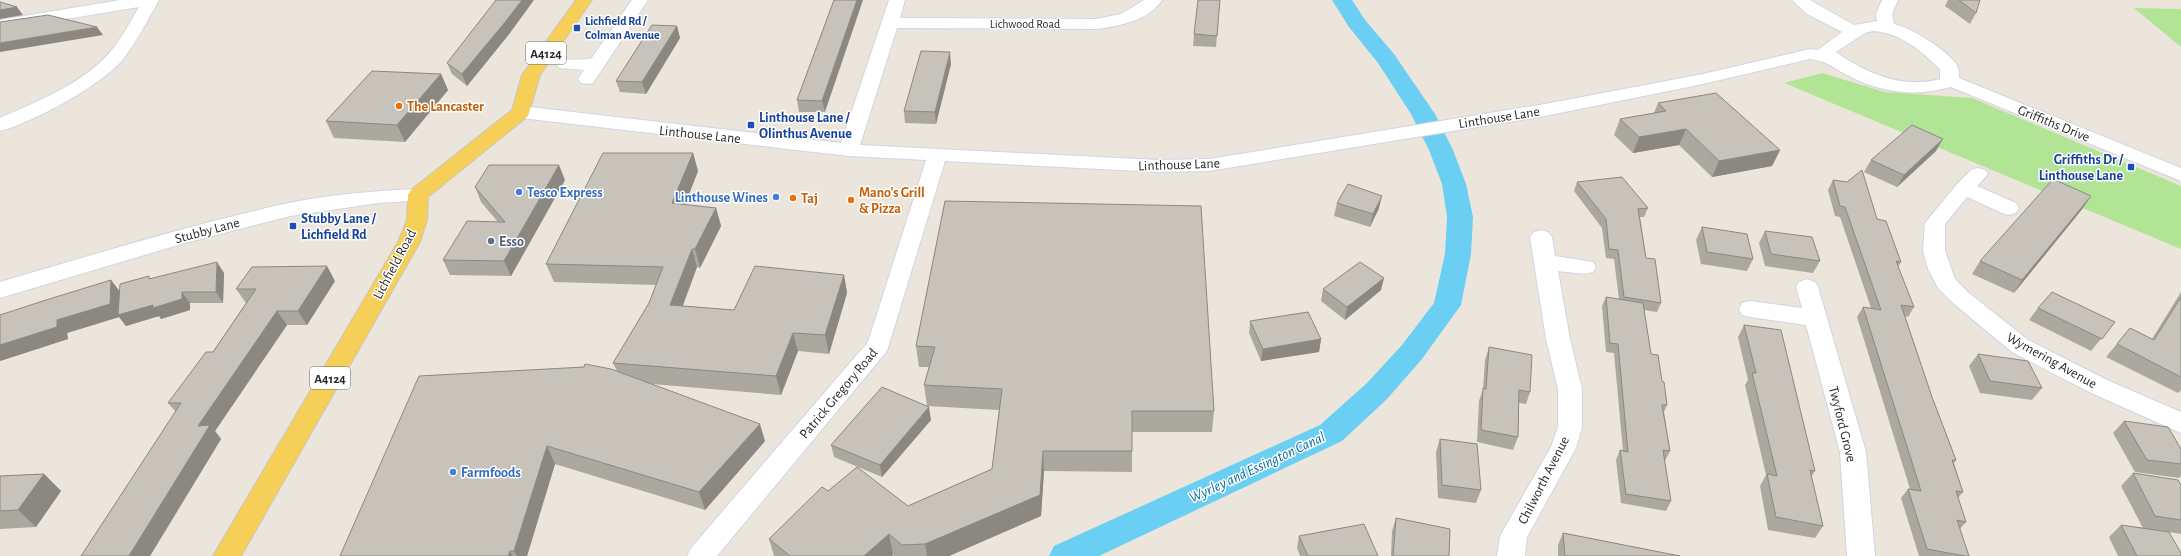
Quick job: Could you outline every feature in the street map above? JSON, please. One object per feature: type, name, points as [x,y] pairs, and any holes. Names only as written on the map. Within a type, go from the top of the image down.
[{"type":"main road","name":"A4124","points":[[521,112],[531,75],[584,0]]},
{"type":"main road","points":[[418,195],[521,112]]},
{"type":"main road","name":"Lichfield Road","points":[[227,556],[409,242],[417,220],[418,195]]},
{"type":"street","points":[[0,25],[150,0]]},
{"type":"street","points":[[0,125],[60,96],[90,78],[117,55],[150,0]]},
{"type":"street","points":[[565,64],[592,72],[640,0]]},
{"type":"street","points":[[849,150],[897,0]]},
{"type":"street","name":"Lichwood Road","points":[[890,23],[1096,24],[1117,21],[1133,15],[1147,7],[1154,0]]},
{"type":"street","points":[[1800,0],[1812,10],[1854,32]]},
{"type":"street","points":[[1886,26],[1884,14],[1890,0]]},
{"type":"street","points":[[1873,26],[1886,26],[1908,33],[1943,62],[1950,71],[1949,80],[1947,83],[1939,86],[1909,88],[1891,85],[1849,68],[1829,56],[1828,50],[1854,32],[1859,29],[1873,26]]},
{"type":"street","name":"Linthouse Lane","points":[[521,112],[849,150],[936,156],[1158,166],[1209,165],[1464,122],[1545,110],[1703,79],[1810,54],[1829,56]]},
{"type":"street","name":"Griffiths Drive","points":[[1949,80],[2181,175]]},
{"type":"street","name":"Patrick Gregory Road","points":[[701,556],[879,345],[936,156]]},
{"type":"street","name":"Wymering Avenue","points":[[2009,208],[1971,181],[1935,223],[1934,250],[1939,268],[1946,283],[1961,298],[2020,346],[2098,386],[2181,423]]},
{"type":"street","name":"Stubby Lane","points":[[0,290],[180,237],[290,209],[379,197],[418,195]]},
{"type":"street","name":"Chilworth Avenue","points":[[1511,556],[1514,536],[1563,448],[1570,427],[1570,389],[1558,339],[1541,237]]},
{"type":"street","points":[[1545,262],[1585,267]]},
{"type":"street","name":"Twyford Grove","points":[[1807,287],[1853,452],[1860,556]]},
{"type":"street","points":[[1750,309],[1815,318]]},
{"type":"green space","points":[[2134,8],[2181,9],[2181,47]]},
{"type":"green space","points":[[1822,73],[1885,92],[1972,98],[2181,186],[2181,249],[1784,83]]},
{"type":"building","points":[[496,0],[522,0],[462,74],[447,63]]},
{"type":"building","points":[[834,0],[857,0],[822,101],[797,100]]},
{"type":"building","points":[[1198,0],[1220,0],[1217,36],[1194,34]]},
{"type":"building","points":[[1959,0],[1980,0],[1976,13]]},
{"type":"building","points":[[0,2],[17,7],[0,10]]},
{"type":"building","points":[[48,15],[97,27],[0,43],[0,22]]},
{"type":"building","points":[[652,25],[677,26],[642,82],[616,81]]},
{"type":"building","points":[[921,51],[950,52],[935,112],[904,111]]},
{"type":"building","points":[[372,71],[441,74],[397,125],[326,121]]},
{"type":"building","points":[[1716,93],[1780,150],[1719,161],[1686,129],[1639,137],[1620,119],[1666,111],[1658,103]]},
{"type":"building","points":[[1912,125],[1943,139],[1904,175],[1871,160]]},
{"type":"building","points":[[603,153],[693,153],[672,203],[716,208],[695,249],[692,249],[670,305],[734,310],[755,266],[844,275],[825,335],[793,333],[776,376],[613,363],[649,303],[663,267],[546,264]]},
{"type":"building","points":[[489,165],[559,165],[504,261],[443,260],[467,221],[505,222],[475,187]]},
{"type":"building","points":[[1862,170],[1877,219],[1886,221],[1901,262],[1896,261],[1914,307],[1901,305],[1932,397],[1956,460],[1952,460],[1963,492],[1956,491],[1966,522],[1957,520],[1969,556],[1927,549],[1908,489],[1921,491],[1863,307],[1881,310],[1845,207],[1840,206],[1833,180],[1847,182]]},
{"type":"building","points":[[1622,177],[1648,208],[1638,209],[1646,258],[1655,259],[1661,303],[1624,297],[1618,250],[1609,249],[1606,219],[1577,182]]},
{"type":"building","points":[[2053,179],[2091,196],[2022,280],[1980,261]]},
{"type":"building","points":[[1348,184],[1382,196],[1373,214],[1337,203]]},
{"type":"building","points":[[945,201],[1201,206],[1214,411],[1132,411],[1132,451],[1043,451],[1040,495],[925,544],[902,545],[889,534],[864,556],[790,556],[769,539],[822,487],[828,491],[857,467],[908,506],[992,469],[1002,389],[924,385],[935,347],[916,346]]},
{"type":"building","points":[[1702,227],[1747,234],[1753,259],[1707,252]]},
{"type":"building","points":[[1765,231],[1812,237],[1820,261],[1771,254]]},
{"type":"building","points":[[217,262],[216,292],[182,292],[182,299],[153,308],[153,305],[118,315],[120,284],[149,276],[149,279]]},
{"type":"building","points":[[1360,262],[1384,278],[1347,307],[1323,289]]},
{"type":"building","points":[[327,266],[298,311],[277,311],[198,426],[210,425],[129,556],[81,556],[181,403],[168,403],[206,352],[213,352],[256,289],[236,289],[252,267]]},
{"type":"building","points":[[111,280],[110,304],[57,320],[57,327],[0,345],[0,315]]},
{"type":"building","points":[[2052,292],[2115,322],[2102,339],[2038,308]]},
{"type":"building","points":[[1606,297],[1643,303],[1651,354],[1658,355],[1662,381],[1664,382],[1667,405],[1662,405],[1670,451],[1663,450],[1671,501],[1626,494],[1620,450],[1628,452],[1618,344],[1610,343]]},
{"type":"building","points":[[2181,297],[2181,377],[2117,344],[2130,328],[2154,340]]},
{"type":"building","points":[[1308,312],[1321,339],[1263,349],[1250,321]]},
{"type":"building","points":[[1744,325],[1781,330],[1815,471],[1810,470],[1823,526],[1776,517],[1767,474],[1777,476],[1752,373],[1756,373]]},
{"type":"building","points":[[1489,347],[1532,355],[1530,392],[1519,390],[1518,437],[1481,430],[1483,388],[1486,389]]},
{"type":"building","points":[[1978,354],[2028,361],[2042,388],[1990,381]]},
{"type":"building","points":[[585,364],[611,369],[760,424],[699,492],[547,446],[514,551],[510,551],[508,556],[340,556],[419,376],[584,367]]},
{"type":"building","points":[[882,387],[929,407],[880,465],[831,445]]},
{"type":"building","points":[[2124,421],[2168,427],[2181,449],[2181,464],[2147,460]]},
{"type":"building","points":[[1440,439],[1477,444],[1481,490],[1442,485]]},
{"type":"building","points":[[2133,473],[2178,480],[2181,485],[2181,520],[2155,516]]},
{"type":"building","points":[[44,474],[18,510],[0,511],[0,476]]},
{"type":"building","points":[[1396,518],[1450,529],[1449,556],[1393,556]]},
{"type":"building","points":[[1364,524],[1378,556],[1308,556],[1299,536]]},
{"type":"building","points":[[2121,525],[2169,532],[2181,553],[2181,556],[2137,556]]},
{"type":"building","points":[[1563,533],[1680,556],[1565,556]]},
{"type":"waterway","name":"Wyrley and Essington Canal","points":[[1066,556],[1235,476],[1331,433],[1377,391],[1412,352],[1447,305],[1458,254],[1460,217],[1454,184],[1441,150],[1423,114],[1386,59],[1356,23],[1342,0]]},
{"type":"place","name":"Lichfield Rd / Colman Avenue","points":[[577,28]]},
{"type":"place","name":"The Lancaster","points":[[399,106]]},
{"type":"place","name":"Linthouse Lane / Olinthus Avenue","points":[[751,125]]},
{"type":"place","name":"Griffiths Dr / Linthouse Lane","points":[[2131,167]]},
{"type":"place","name":"Tesco Express","points":[[519,192]]},
{"type":"place","name":"Linthouse Wines","points":[[776,197]]},
{"type":"place","name":"Taj","points":[[793,198]]},
{"type":"place","name":"Mano's Grill & Pizza","points":[[851,200]]},
{"type":"place","name":"Stubby Lane / Lichfield Rd","points":[[293,226]]},
{"type":"place","name":"Esso","points":[[491,241]]},
{"type":"place","name":"Farmfoods","points":[[453,472]]}]
